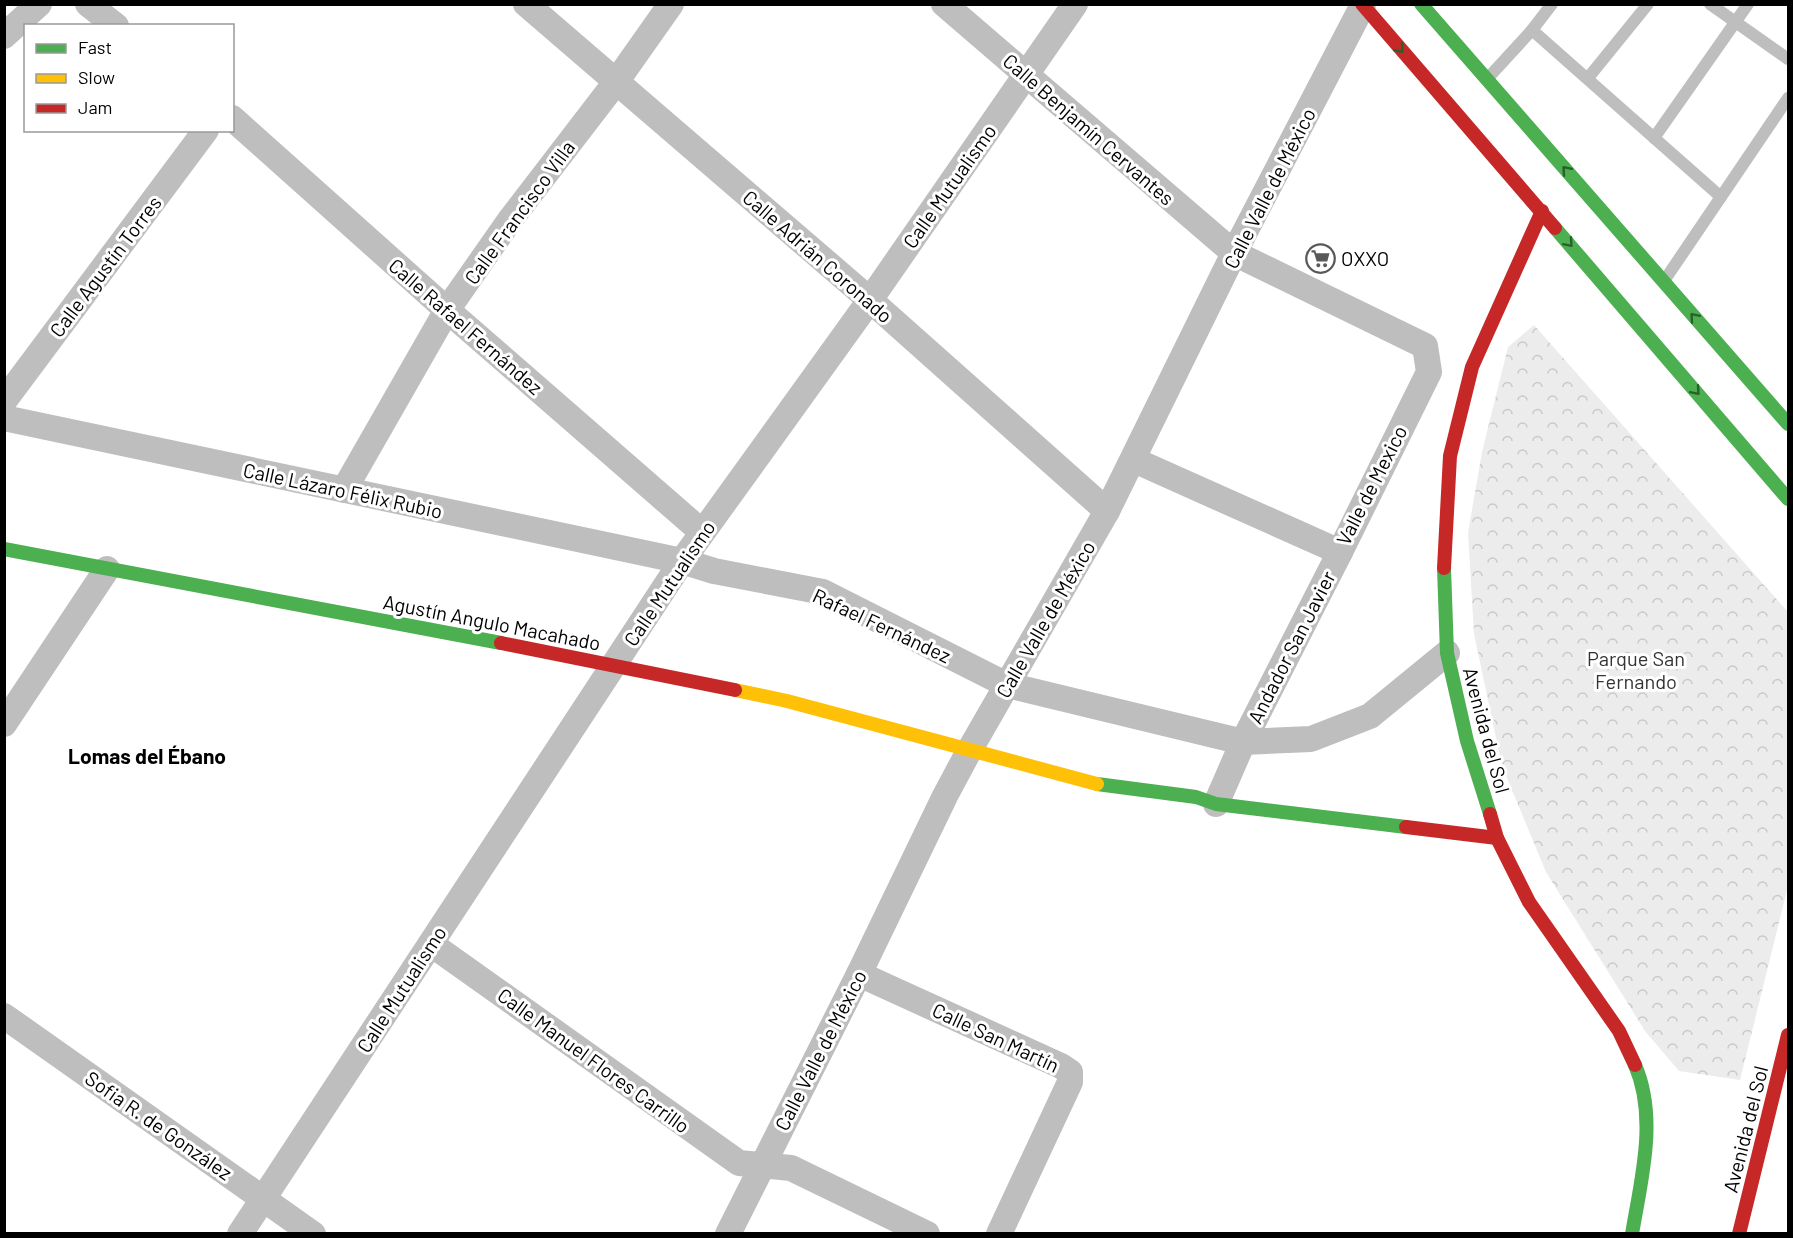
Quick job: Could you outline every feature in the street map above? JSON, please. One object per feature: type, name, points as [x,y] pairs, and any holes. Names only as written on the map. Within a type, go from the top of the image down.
[{"type":"street","points":[[4,36],[39,4]]},
{"type":"street","points":[[88,4],[113,24]]},
{"type":"street","name":"Calle Adrián Coronado","points":[[526,4],[870,300],[1107,511]]},
{"type":"street","name":"Calle Francisco Villa","points":[[344,490],[447,310],[510,220],[616,82],[671,4]]},
{"type":"street","name":"Calle Benjamín Cervantes","points":[[944,4],[1234,253],[1425,346]]},
{"type":"street","name":"Calle Mutualismo","points":[[240,1233],[682,561],[870,300],[1075,4]]},
{"type":"street","points":[[1421,4],[1788,424]]},
{"type":"street","points":[[1362,5],[1788,499]]},
{"type":"street","name":"Calle Valle de México","points":[[728,1233],[969,752],[1134,460],[1234,253],[1362,5]]},
{"type":"street","name":"Calle Rafael Fernández","points":[[234,120],[447,310],[702,532]]},
{"type":"street","name":"Calle Agustín Torres","points":[[4,401],[205,132]]},
{"type":"street","name":"Avenida del Sol","points":[[1542,211],[1472,367],[1450,456],[1443,556],[1447,652],[1467,741],[1497,838],[1529,902],[1619,1031],[1643,1084],[1647,1148],[1632,1233]]},
{"type":"street","name":"Valle de Mexico","points":[[1134,460],[1340,552],[1429,372],[1425,346]]},
{"type":"street","name":"Calle Lázaro Félix Rubio","points":[[4,418],[682,561]]},
{"type":"street","name":"Agustín Angulo Macahado","points":[[4,549],[615,665],[787,701],[969,752],[1100,785],[1196,797],[1216,804],[1497,838]]},
{"type":"street","name":"Andador San Javier","points":[[1216,804],[1243,742],[1340,552]]},
{"type":"street","name":"Rafael Fernández","points":[[682,561],[714,571],[823,592],[1007,685],[1243,742],[1311,739],[1370,716],[1447,652]]},
{"type":"street","points":[[4,724],[107,568]]},
{"type":"street","name":"Calle Manuel Flores Carrillo","points":[[431,944],[739,1163],[791,1168],[927,1233]]},
{"type":"street","name":"Calle San Martín","points":[[859,974],[1070,1072],[1070,1082],[999,1233]]},
{"type":"street","name":"Sofia R. de González","points":[[4,1016],[313,1233]]},
{"type":"street","name":"Avenida del Sol","points":[[1739,1233],[1788,1035]]},
{"type":"lane","points":[[1488,79],[1552,4]]},
{"type":"lane","points":[[1588,78],[1648,4]]},
{"type":"lane","points":[[1710,4],[1788,59]]},
{"type":"lane","points":[[1654,138],[1748,4]]},
{"type":"lane","points":[[1532,30],[1721,197]]},
{"type":"lane","points":[[1664,282],[1788,98]]},
{"type":"green space","name":"Parque San Fernando","points":[[1534,325],[1788,612],[1788,886],[1740,1080],[1679,1071],[1645,1031],[1546,872],[1502,766],[1474,634],[1468,533],[1482,452],[1508,347]]},
{"type":"traffic: fast","points":[[1421,4],[1788,424]]},
{"type":"traffic: fast","points":[[1555,228],[1788,499]]},
{"type":"traffic: fast","points":[[4,549],[501,643]]},
{"type":"traffic: fast","points":[[1444,568],[1447,653],[1467,741],[1490,814]]},
{"type":"traffic: fast","points":[[1097,784],[1196,797],[1216,804],[1406,827]]},
{"type":"traffic: fast","points":[[1632,1234],[1643,1171],[1647,1128],[1646,1106],[1635,1065]]},
{"type":"traffic: slow","points":[[735,690],[787,701],[1097,784]]},
{"type":"traffic: jam","points":[[1362,4],[1555,228]]},
{"type":"traffic: jam","points":[[1444,568],[1450,456],[1472,367],[1542,211]]},
{"type":"traffic: jam","points":[[501,643],[735,690]]},
{"type":"traffic: jam","points":[[1490,814],[1497,838],[1529,902],[1619,1031],[1635,1065]]},
{"type":"traffic: jam","points":[[1406,827],[1497,838]]},
{"type":"traffic: jam","points":[[1739,1234],[1788,1035]]},
{"type":"place","name":"OXXO","points":[[1320,258]]},
{"type":"district","name":"Lomas del Ébano","points":[[147,755]]}]
